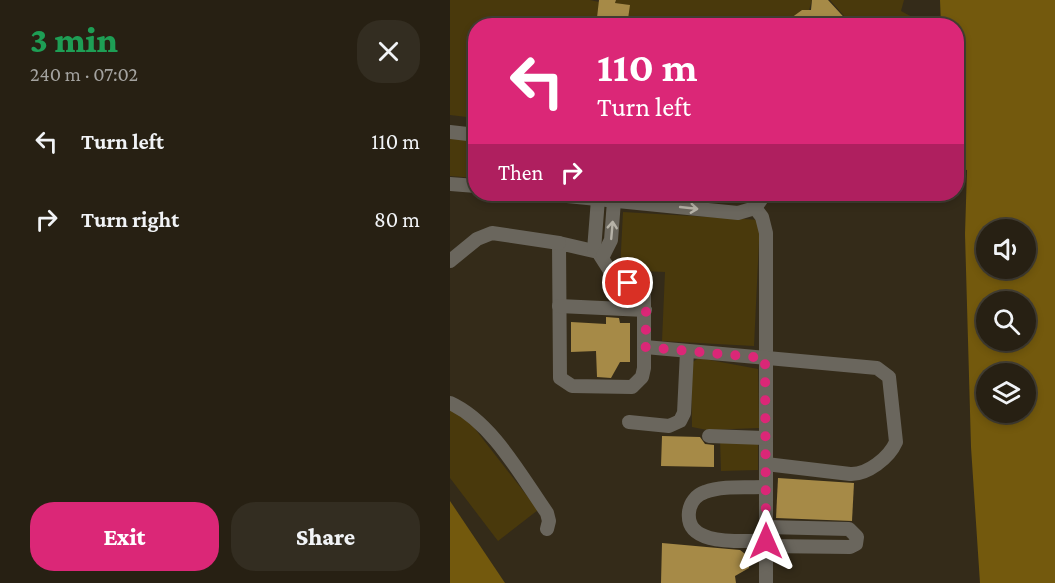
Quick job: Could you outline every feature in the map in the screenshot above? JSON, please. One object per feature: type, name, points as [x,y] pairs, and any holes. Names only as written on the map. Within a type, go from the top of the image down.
[{"type":"street","points":[[450,132],[468,134]]},
{"type":"street","points":[[450,183],[468,185]]},
{"type":"street","points":[[559,243],[558,370],[565,384],[632,387],[640,381],[644,373],[645,310],[641,292],[635,286],[616,278],[598,253],[598,201]]},
{"type":"street","points":[[598,253],[611,240],[614,201],[738,213],[755,208],[760,201]]},
{"type":"street","points":[[755,208],[762,217],[766,233],[766,583]]},
{"type":"street","points":[[450,261],[477,239],[492,233],[559,243],[598,253]]},
{"type":"street","points":[[558,306],[645,310]]},
{"type":"street","points":[[645,347],[882,369],[891,382],[897,437],[891,452],[860,474],[766,464]]},
{"type":"street","points":[[629,422],[669,426],[680,421],[684,413],[687,351]]},
{"type":"street","points":[[450,403],[472,415],[485,428],[547,513],[549,521],[547,530]]},
{"type":"street","points":[[709,436],[765,438]]},
{"type":"street","points":[[766,487],[704,492],[694,500],[689,517],[693,528],[708,539],[766,538],[849,529],[857,537],[855,544],[850,547],[766,538]]},
{"type":"shaded area","points":[[450,0],[590,0],[599,2],[597,18],[468,18],[468,117],[450,115]]},
{"type":"shaded area","points":[[616,0],[812,0],[809,10],[802,10],[792,18],[628,18],[629,5],[615,3]]},
{"type":"shaded area","points":[[830,0],[904,0],[901,11],[914,18],[846,18]]},
{"type":"shaded area","points":[[940,0],[1055,0],[1055,583],[980,583],[971,447],[965,234],[967,170],[964,170],[964,18],[941,18]]},
{"type":"shaded area","points":[[450,136],[468,138],[468,177],[450,176]]},
{"type":"shaded area","points":[[623,212],[760,220],[754,346],[662,341],[665,272],[620,270]]},
{"type":"shaded area","points":[[699,358],[758,369],[759,428],[707,430],[692,427],[691,363]]},
{"type":"shaded area","points":[[450,409],[465,416],[538,510],[498,541],[450,478]]},
{"type":"shaded area","points":[[758,437],[758,470],[721,471],[720,438]]},
{"type":"shaded area","points":[[450,501],[505,583],[450,583]]},
{"type":"building","points":[[599,0],[616,0],[615,3],[630,5],[628,18],[597,18]]},
{"type":"building","points":[[812,0],[828,0],[845,18],[791,18],[802,10],[811,10]]},
{"type":"building","points":[[606,317],[619,318],[620,323],[630,323],[630,362],[620,362],[611,378],[597,377],[596,351],[571,352],[571,322],[606,324]]},
{"type":"building","points":[[662,436],[700,437],[705,444],[714,445],[714,467],[661,466]]},
{"type":"building","points":[[778,478],[854,483],[852,521],[776,518]]},
{"type":"building","points":[[662,543],[740,550],[749,557],[749,568],[735,576],[736,583],[661,583]]},
{"type":"route","points":[[628,283],[639,288],[644,295],[645,347],[765,358],[766,541]]}]
